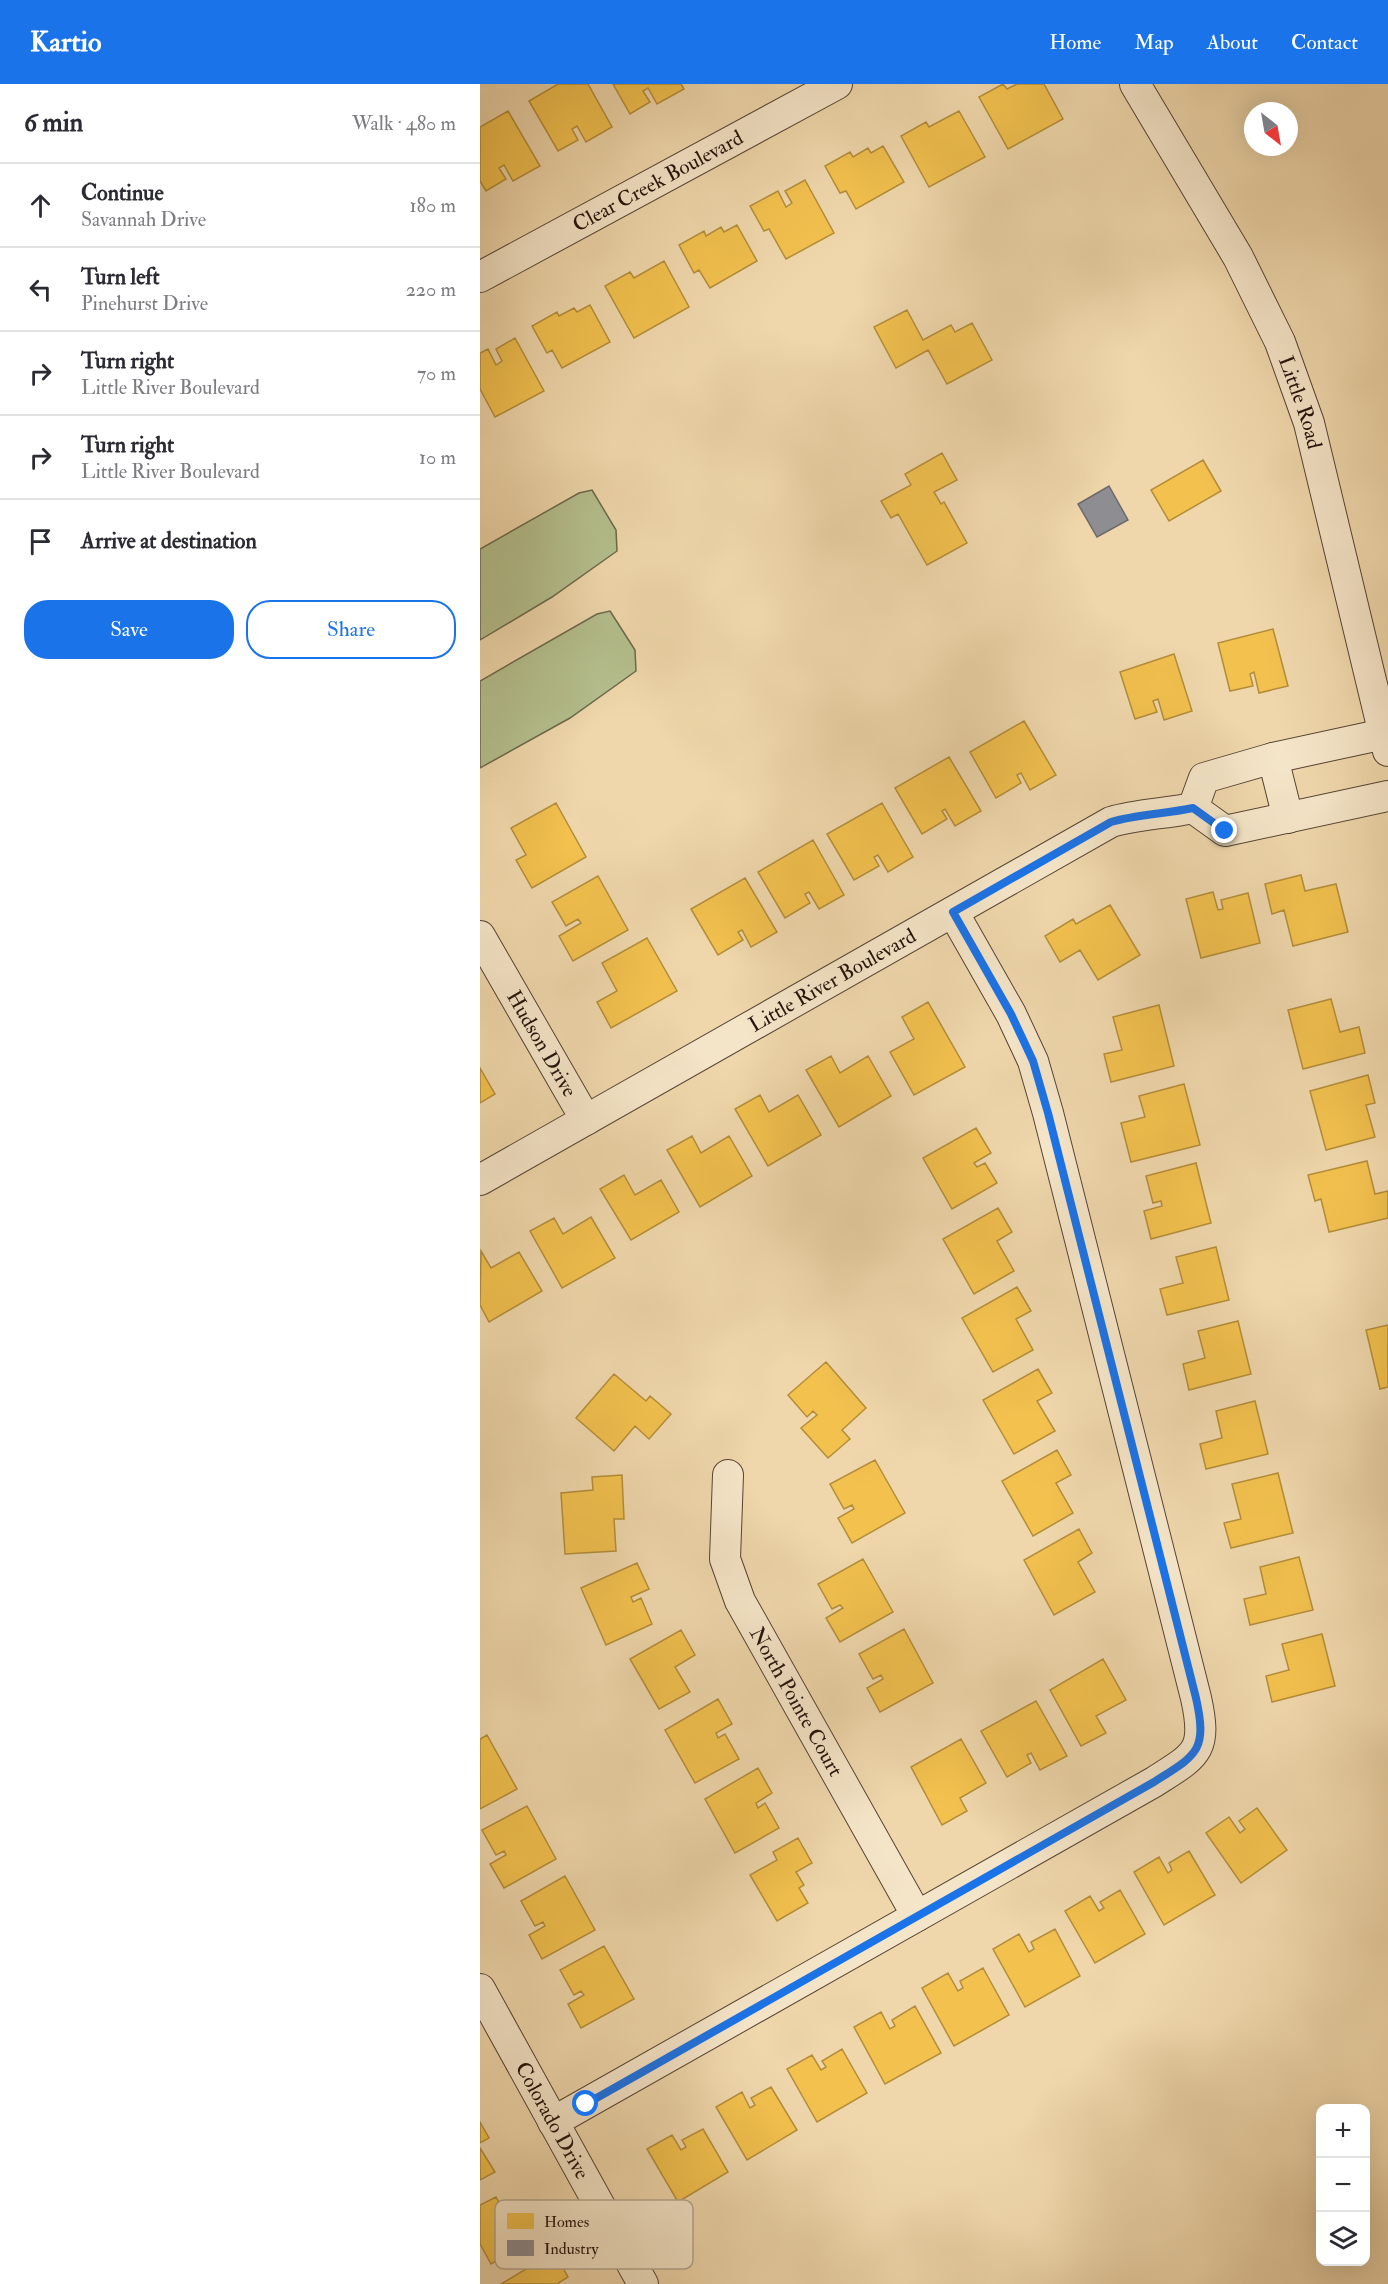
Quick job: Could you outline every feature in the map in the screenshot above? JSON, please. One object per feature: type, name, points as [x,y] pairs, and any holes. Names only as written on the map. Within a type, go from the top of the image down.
[{"type":"street","name":"Clear Creek Boulevard","points":[[480,277],[837,84]]},
{"type":"street","name":"Little Road","points":[[1135,84],[1238,257],[1284,353],[1309,423],[1386,742]]},
{"type":"street","points":[[1386,742],[1273,758],[1204,778],[1193,808],[1225,831],[1388,796]]},
{"type":"street","points":[[1273,758],[1288,818]]},
{"type":"street","name":"Little River Boulevard","points":[[480,1180],[1111,822],[1138,814],[1167,813],[1193,808]]},
{"type":"street","points":[[553,2122],[1154,1782],[1190,1760],[1198,1748],[1201,1720],[1196,1698],[1033,1061],[1011,1014],[953,912]]},
{"type":"street","name":"Hudson Drive","points":[[480,936],[586,1120]]},
{"type":"street","name":"North Pointe Court","points":[[728,1475],[726,1559],[740,1601],[917,1916]]},
{"type":"street","name":"Colorado Drive","points":[[480,1989],[596,2200]]},
{"type":"street","name":"Colorado Drive","points":[[635,2269],[643,2284]]},
{"type":"green space","points":[[592,490],[616,530],[617,551],[552,597],[480,640],[480,549],[579,493]]},
{"type":"green space","points":[[610,611],[635,650],[636,671],[570,718],[480,768],[480,681],[597,614]]},
{"type":"building: Homes","points":[[558,84],[588,84],[612,127],[586,142],[577,126],[572,129],[578,140],[558,151],[529,101]]},
{"type":"building: Homes","points":[[613,84],[681,84],[684,89],[657,104],[648,88],[643,91],[650,102],[630,114]]},
{"type":"building: Homes","points":[[1003,84],[1007,89],[1017,84],[1044,84],[1063,119],[1008,149],[979,97]]},
{"type":"building: Homes","points":[[508,111],[540,166],[513,181],[504,165],[499,168],[506,179],[486,191],[480,181],[480,127]]},
{"type":"building: Homes","points":[[959,111],[985,157],[929,187],[901,136],[926,122],[929,127]]},
{"type":"building: Homes","points":[[883,146],[904,182],[856,209],[846,191],[840,193],[825,166],[850,152],[853,157],[868,148],[871,153]]},
{"type":"building: Homes","points":[[805,180],[834,233],[786,259],[769,229],[764,231],[750,206],[778,191],[786,207],[792,203],[785,191]]},
{"type":"building: Homes","points":[[737,225],[757,261],[710,288],[699,270],[694,273],[679,245],[704,231],[706,236],[721,227],[724,232]]},
{"type":"building: Homes","points":[[664,261],[689,307],[634,338],[605,286],[630,272],[634,278]]},
{"type":"building: Homes","points":[[590,305],[610,342],[562,368],[552,350],[547,353],[532,326],[557,312],[559,316],[574,308],[577,312]]},
{"type":"building: Homes","points":[[907,310],[923,340],[951,325],[955,332],[972,323],[992,360],[947,384],[928,350],[896,368],[874,327]]},
{"type":"building: Homes","points":[[515,338],[544,391],[495,417],[480,389],[480,353],[488,349],[496,365],[502,361],[496,349]]},
{"type":"building: Homes","points":[[942,453],[957,480],[934,492],[941,504],[944,502],[967,543],[927,565],[898,514],[891,518],[881,501],[911,485],[905,474]]},
{"type":"building: Homes","points":[[1203,460],[1221,491],[1169,521],[1151,490]]},
{"type":"building: Homes","points":[[1273,629],[1288,686],[1259,693],[1254,672],[1250,674],[1253,686],[1230,691],[1218,643]]},
{"type":"building: Homes","points":[[1174,654],[1192,711],[1164,720],[1158,699],[1153,701],[1157,712],[1135,719],[1120,672]]},
{"type":"building: Homes","points":[[1024,721],[1056,775],[1030,790],[1021,773],[1017,775],[1021,783],[996,798],[970,752]]},
{"type":"building: Homes","points":[[949,757],[981,811],[955,826],[945,809],[942,811],[947,819],[922,834],[895,788]]},
{"type":"building: Homes","points":[[556,803],[586,857],[532,888],[516,860],[526,855],[511,828]]},
{"type":"building: Homes","points":[[882,803],[913,857],[888,872],[878,855],[874,857],[879,866],[854,880],[827,834]]},
{"type":"building: Homes","points":[[813,840],[844,895],[819,909],[809,892],[805,894],[810,903],[785,918],[758,872]]},
{"type":"building: Homes","points":[[1301,875],[1305,891],[1336,884],[1348,932],[1293,946],[1284,910],[1272,914],[1265,884]]},
{"type":"building: Homes","points":[[598,876],[628,930],[573,961],[559,936],[581,923],[578,919],[566,926],[552,902]]},
{"type":"building: Homes","points":[[745,878],[777,932],[751,947],[742,930],[738,932],[743,940],[718,955],[691,909]]},
{"type":"building: Homes","points":[[1213,892],[1218,910],[1223,909],[1221,900],[1248,893],[1260,943],[1201,958],[1186,899]]},
{"type":"building: Homes","points":[[1110,905],[1140,955],[1098,980],[1080,950],[1060,962],[1045,936],[1073,919],[1076,924]]},
{"type":"building: Homes","points":[[647,938],[677,991],[611,1028],[597,1002],[617,991],[602,963]]},
{"type":"building: Homes","points":[[1331,999],[1340,1032],[1359,1027],[1365,1053],[1303,1069],[1288,1010]]},
{"type":"building: Homes","points":[[928,1002],[965,1067],[914,1095],[890,1052],[914,1039],[902,1017]]},
{"type":"building: Homes","points":[[1159,1005],[1174,1066],[1111,1082],[1104,1054],[1122,1050],[1113,1017]]},
{"type":"building: Homes","points":[[831,1056],[840,1073],[868,1056],[891,1096],[839,1127],[806,1070]]},
{"type":"building: Homes","points":[[480,1068],[495,1094],[480,1103]]},
{"type":"building: Homes","points":[[1368,1075],[1375,1103],[1366,1105],[1375,1137],[1326,1150],[1310,1091]]},
{"type":"building: Homes","points":[[1184,1084],[1200,1145],[1131,1162],[1121,1123],[1145,1117],[1139,1096]]},
{"type":"building: Homes","points":[[760,1095],[769,1112],[798,1095],[821,1135],[768,1166],[735,1109]]},
{"type":"building: Homes","points":[[976,1128],[991,1153],[974,1163],[977,1167],[985,1163],[997,1183],[952,1209],[923,1158]]},
{"type":"building: Homes","points":[[692,1136],[701,1153],[729,1136],[752,1176],[700,1207],[667,1150]]},
{"type":"building: Homes","points":[[1367,1161],[1375,1194],[1388,1191],[1388,1218],[1329,1232],[1321,1199],[1315,1201],[1308,1175]]},
{"type":"building: Homes","points":[[1196,1163],[1211,1223],[1151,1239],[1144,1211],[1162,1206],[1161,1201],[1153,1203],[1146,1176]]},
{"type":"building: Homes","points":[[624,1175],[635,1195],[661,1180],[679,1212],[631,1240],[600,1189]]},
{"type":"building: Homes","points":[[998,1208],[1012,1232],[997,1241],[1014,1271],[974,1294],[943,1239]]},
{"type":"building: Homes","points":[[591,1217],[615,1258],[562,1288],[530,1231],[554,1218],[563,1234]]},
{"type":"building: Homes","points":[[1216,1247],[1229,1300],[1167,1315],[1160,1289],[1183,1283],[1176,1257]]},
{"type":"building: Homes","points":[[481,1251],[491,1268],[519,1252],[542,1291],[489,1322],[480,1305]]},
{"type":"building: Homes","points":[[1017,1287],[1031,1311],[1016,1319],[1033,1350],[993,1372],[962,1318]]},
{"type":"building: Homes","points":[[1238,1321],[1251,1374],[1189,1390],[1183,1364],[1205,1358],[1198,1331]]},
{"type":"building: Homes","points":[[1388,1325],[1388,1387],[1380,1389],[1366,1330]]},
{"type":"building: Homes","points":[[826,1362],[866,1408],[842,1430],[850,1439],[828,1458],[801,1428],[817,1415],[813,1411],[807,1417],[788,1395]]},
{"type":"building: Homes","points":[[1038,1369],[1052,1393],[1037,1401],[1055,1431],[1014,1454],[983,1400]]},
{"type":"building: Homes","points":[[614,1374],[646,1401],[650,1396],[671,1414],[649,1439],[635,1426],[614,1451],[576,1418]]},
{"type":"building: Homes","points":[[1255,1401],[1268,1454],[1206,1469],[1200,1444],[1222,1438],[1216,1411]]},
{"type":"building: Homes","points":[[1057,1450],[1071,1475],[1056,1483],[1073,1513],[1033,1536],[1002,1481]]},
{"type":"building: Homes","points":[[875,1460],[905,1513],[852,1543],[838,1518],[854,1509],[852,1505],[844,1509],[830,1484]]},
{"type":"building: Homes","points":[[1278,1473],[1293,1533],[1231,1548],[1224,1523],[1241,1519],[1232,1484]]},
{"type":"building: Homes","points":[[622,1475],[624,1519],[614,1519],[616,1551],[565,1554],[561,1493],[593,1490],[592,1477]]},
{"type":"building: Homes","points":[[1079,1529],[1092,1553],[1078,1562],[1095,1592],[1054,1615],[1024,1560]]},
{"type":"building: Homes","points":[[1299,1557],[1313,1610],[1250,1625],[1244,1599],[1266,1594],[1260,1567]]},
{"type":"building: Homes","points":[[863,1559],[893,1612],[840,1642],[826,1618],[843,1608],[840,1605],[832,1609],[818,1584]]},
{"type":"building: Homes","points":[[637,1563],[649,1589],[631,1597],[633,1602],[641,1598],[652,1624],[606,1645],[581,1588]]},
{"type":"building: Homes","points":[[904,1629],[933,1683],[880,1712],[867,1688],[883,1679],[881,1675],[873,1679],[859,1654]]},
{"type":"building: Homes","points":[[681,1630],[695,1655],[675,1667],[690,1692],[659,1709],[630,1659]]},
{"type":"building: Homes","points":[[1322,1634],[1335,1686],[1272,1702],[1266,1676],[1289,1670],[1282,1644]]},
{"type":"building: Homes","points":[[1103,1659],[1126,1700],[1096,1716],[1106,1733],[1081,1746],[1050,1690]]},
{"type":"building: Homes","points":[[718,1699],[732,1724],[716,1733],[718,1738],[725,1734],[739,1759],[695,1783],[665,1730]]},
{"type":"building: Homes","points":[[1036,1701],[1067,1756],[1040,1770],[1031,1753],[1027,1755],[1031,1763],[1007,1777],[981,1731]]},
{"type":"building: Homes","points":[[487,1735],[517,1789],[480,1809],[480,1739]]},
{"type":"building: Homes","points":[[961,1739],[986,1783],[960,1798],[967,1811],[942,1825],[911,1767]]},
{"type":"building: Homes","points":[[758,1768],[772,1793],[756,1803],[758,1808],[765,1803],[779,1828],[735,1853],[705,1799]]},
{"type":"building: Homes","points":[[527,1806],[556,1859],[504,1888],[490,1864],[506,1855],[504,1851],[496,1855],[482,1830]]},
{"type":"building: Homes","points":[[1257,1808],[1287,1850],[1241,1883],[1206,1833],[1229,1817],[1240,1833],[1245,1829],[1239,1821]]},
{"type":"building: Homes","points":[[798,1838],[812,1863],[796,1872],[804,1885],[799,1888],[808,1903],[777,1921],[750,1875],[777,1860],[773,1852]]},
{"type":"building: Homes","points":[[1189,1851],[1215,1895],[1164,1925],[1134,1872],[1159,1857],[1168,1873],[1172,1870],[1169,1863]]},
{"type":"building: Homes","points":[[565,1876],[595,1930],[542,1959],[529,1935],[545,1926],[543,1922],[535,1926],[521,1901]]},
{"type":"building: Homes","points":[[1120,1890],[1145,1934],[1095,1963],[1065,1911],[1090,1896],[1099,1911],[1104,1908],[1100,1902]]},
{"type":"building: Homes","points":[[1055,1929],[1080,1976],[1025,2007],[993,1949],[1019,1934],[1029,1952],[1034,1949],[1031,1942]]},
{"type":"building: Homes","points":[[604,1946],[634,1999],[581,2028],[568,2004],[584,1995],[581,1991],[574,1995],[560,1970]]},
{"type":"building: Homes","points":[[983,1968],[1009,2015],[954,2046],[922,1988],[948,1973],[958,1991],[963,1988],[960,1981]]},
{"type":"building: Homes","points":[[915,2006],[941,2053],[885,2084],[854,2027],[881,2012],[890,2029],[895,2026],[892,2020]]},
{"type":"building: Homes","points":[[842,2049],[867,2093],[817,2122],[787,2069],[812,2055],[821,2070],[826,2067],[822,2061]]},
{"type":"building: Homes","points":[[771,2087],[797,2130],[747,2160],[716,2107],[742,2092],[750,2108],[755,2105],[751,2098]]},
{"type":"building: Homes","points":[[480,2122],[489,2138],[480,2143]]},
{"type":"building: Homes","points":[[703,2129],[728,2172],[681,2200],[677,2200],[647,2149],[672,2135],[681,2150],[686,2147],[682,2140]]},
{"type":"building: Homes","points":[[480,2148],[495,2172],[480,2180]]},
{"type":"building: Homes","points":[[496,2197],[498,2200],[495,2200],[495,2262],[491,2264],[480,2244],[480,2205]]},
{"type":"building: Homes","points":[[526,2269],[564,2269],[568,2277],[557,2284],[501,2284]]},
{"type":"building: Industry","points":[[1109,486],[1128,520],[1097,537],[1078,504]]},
{"type":"route","points":[[586,2104],[1154,1782],[1190,1760],[1198,1748],[1201,1720],[1196,1698],[1033,1061],[1011,1014],[953,912],[1111,822],[1138,814],[1167,813],[1193,808],[1225,831]]}]
